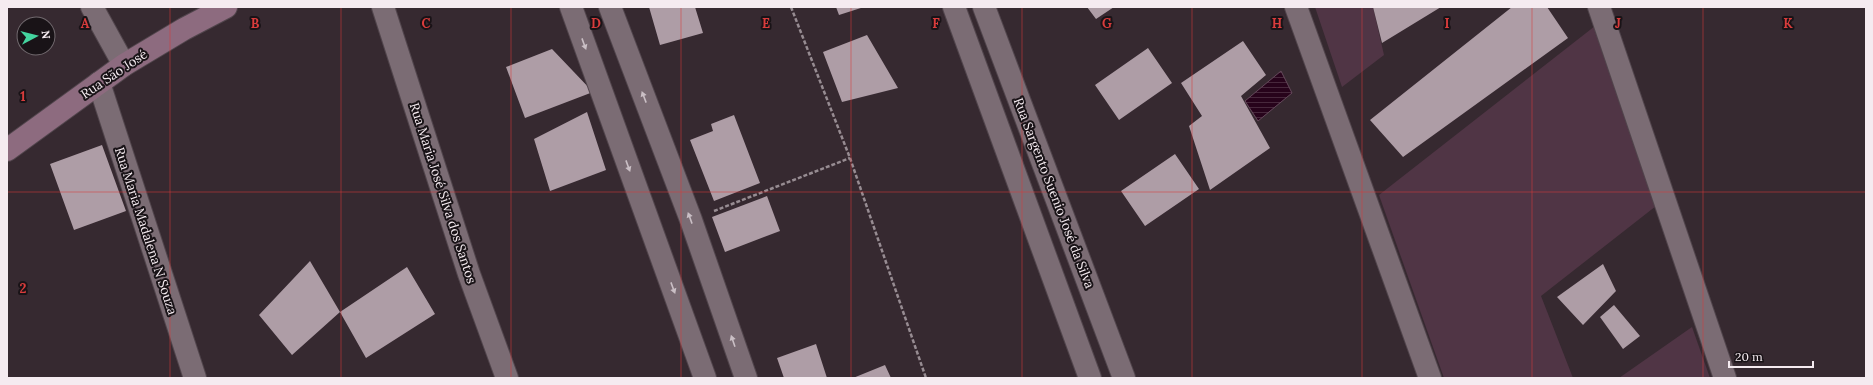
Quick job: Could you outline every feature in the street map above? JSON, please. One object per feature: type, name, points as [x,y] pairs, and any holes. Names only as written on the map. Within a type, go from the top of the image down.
[{"type":"main road","name":"Rua São José","points":[[7,150],[124,65],[184,29],[226,7]]},
{"type":"street","points":[[92,7],[124,65]]},
{"type":"street","name":"Rua Maria José Silva dos Santos","points":[[384,7],[469,274],[507,378]]},
{"type":"street","points":[[571,7],[705,378]]},
{"type":"street","points":[[610,7],[691,220],[746,378]]},
{"type":"street","points":[[954,7],[1090,378]]},
{"type":"street","name":"Rua Sargento Suenio José da Silva","points":[[984,7],[1124,378]]},
{"type":"street","points":[[1296,7],[1430,378]]},
{"type":"street","points":[[1599,7],[1725,378]]},
{"type":"street","name":"Rua Maria Madalena N Souza","points":[[99,83],[195,378]]},
{"type":"path","points":[[791,7],[850,158],[926,378]]},
{"type":"path","points":[[691,220],[850,158]]},
{"type":"shaded area","points":[[1315,7],[1373,7],[1384,55],[1342,87]]},
{"type":"shaded area","points":[[1595,26],[1656,206],[1541,296],[1573,378],[1444,378],[1379,195]]},
{"type":"shaded area","points":[[1281,71],[1292,93],[1258,121],[1245,101]]},
{"type":"shaded area","points":[[1692,327],[1710,378],[1619,378]]},
{"type":"building","points":[[649,7],[695,7],[703,33],[660,45]]},
{"type":"building","points":[[836,7],[864,7],[839,15]]},
{"type":"building","points":[[1087,7],[1114,7],[1096,19]]},
{"type":"building","points":[[1373,7],[1441,7],[1382,43]]},
{"type":"building","points":[[1512,7],[1547,7],[1568,38],[1403,157],[1370,120]]},
{"type":"building","points":[[867,35],[898,88],[842,102],[823,52]]},
{"type":"building","points":[[1243,41],[1266,75],[1241,96],[1270,148],[1210,190],[1189,126],[1202,116],[1181,83]]},
{"type":"building","points":[[1148,48],[1172,83],[1119,120],[1095,85]]},
{"type":"building","points":[[552,49],[593,92],[525,118],[506,67]]},
{"type":"building","points":[[587,112],[606,170],[550,191],[534,139]]},
{"type":"building","points":[[734,115],[760,183],[714,201],[690,140],[713,131],[711,124]]},
{"type":"building","points":[[102,145],[126,211],[74,230],[50,164]]},
{"type":"building","points":[[1175,154],[1199,189],[1145,226],[1121,191]]},
{"type":"building","points":[[767,196],[780,231],[725,252],[712,217]]},
{"type":"building","points":[[310,261],[340,312],[292,355],[259,315]]},
{"type":"building","points":[[1603,264],[1616,291],[1583,325],[1557,297]]},
{"type":"building","points":[[407,267],[435,314],[366,358],[340,312]]},
{"type":"building","points":[[1614,305],[1640,336],[1623,349],[1600,317]]},
{"type":"building","points":[[816,344],[827,378],[784,378],[777,358]]},
{"type":"building","points":[[885,365],[891,378],[853,378]]}]
